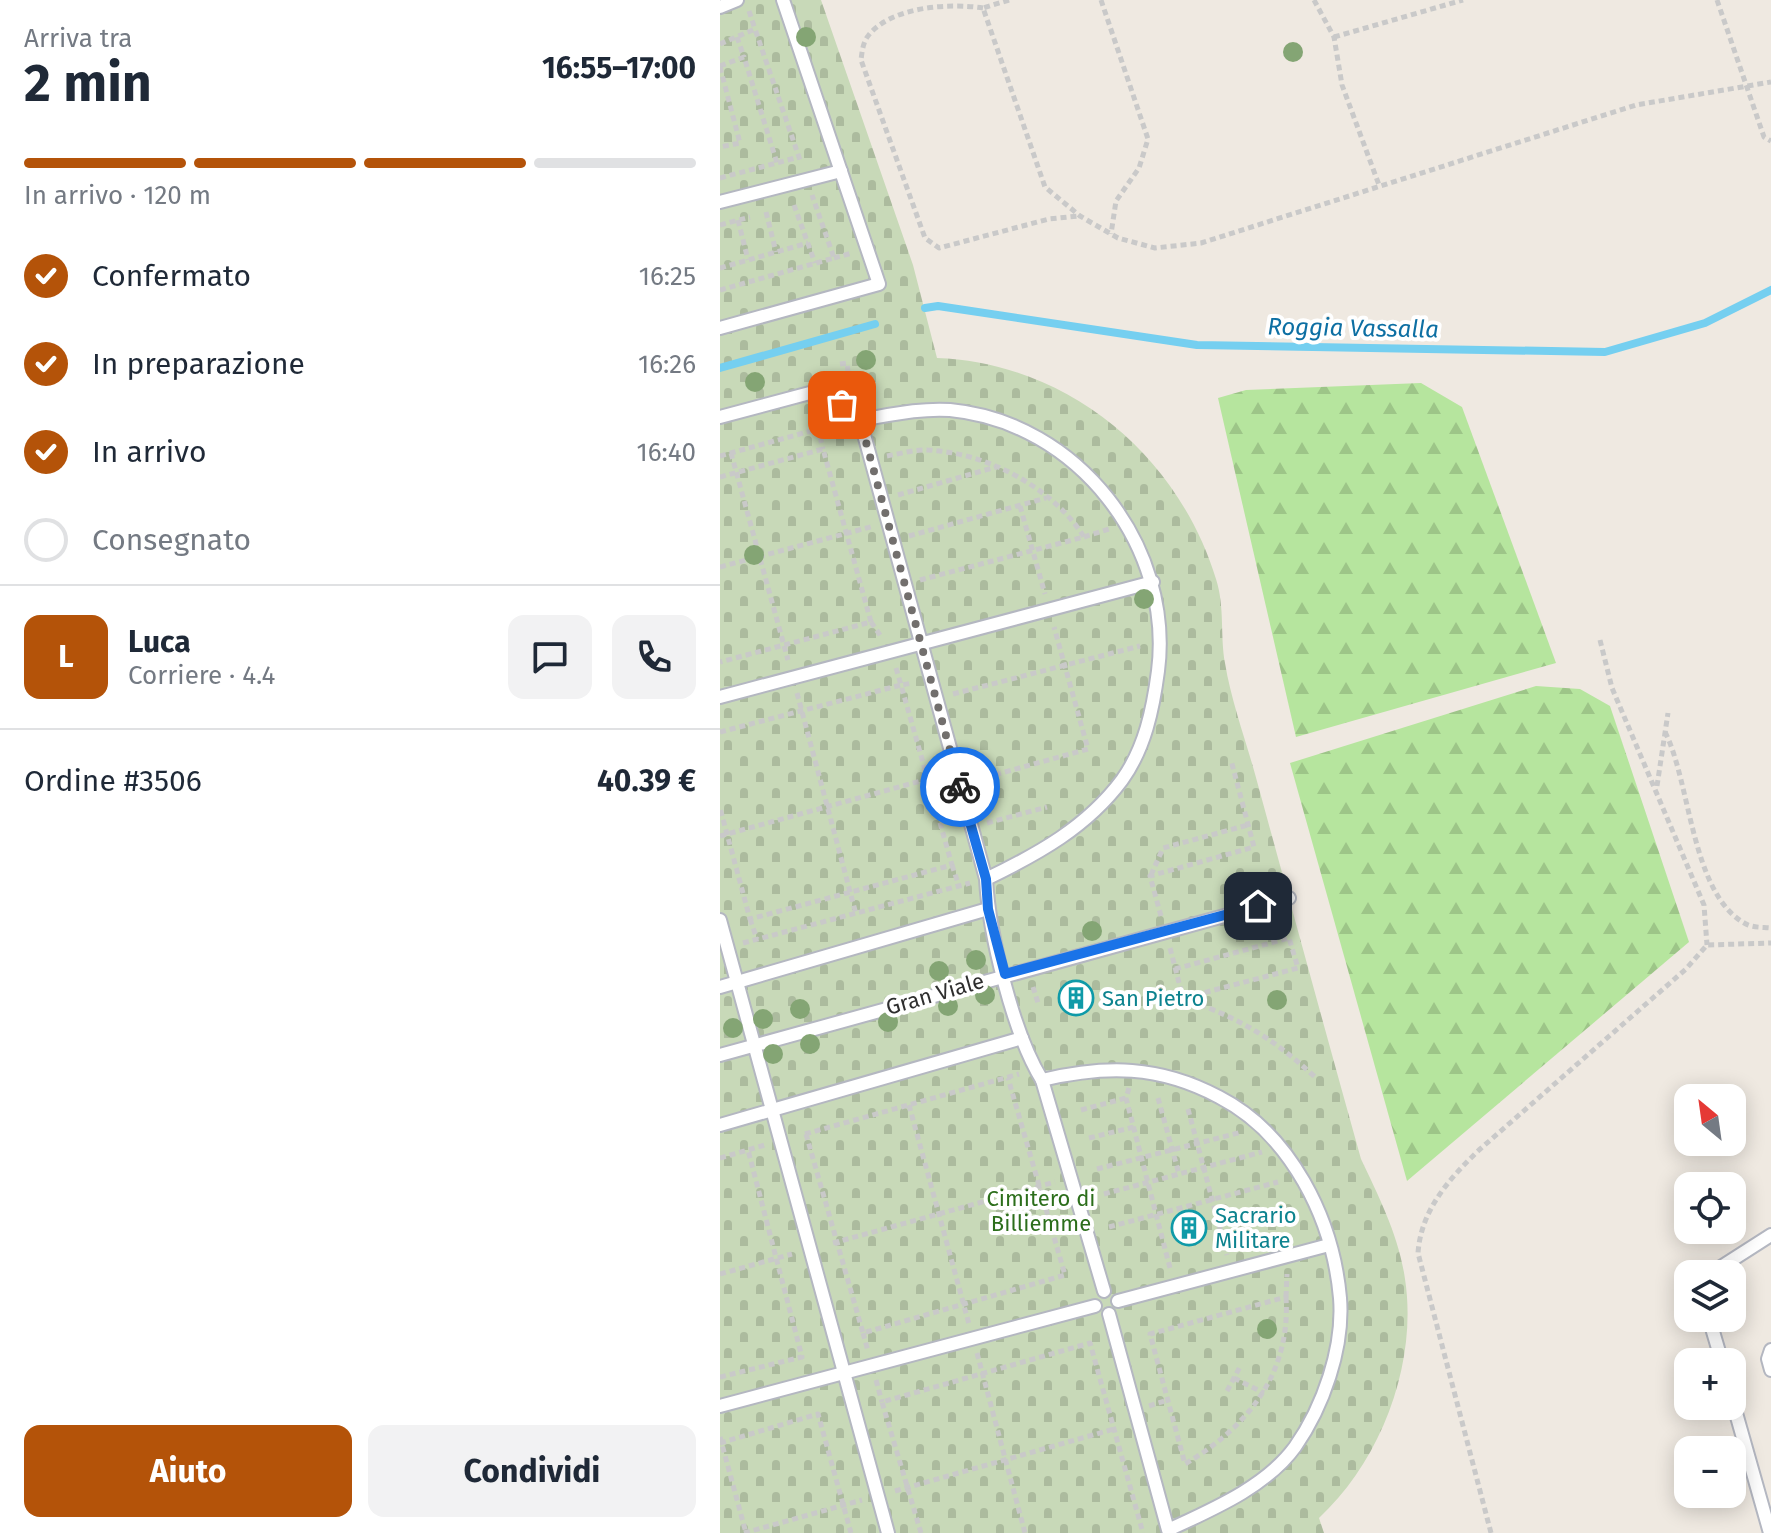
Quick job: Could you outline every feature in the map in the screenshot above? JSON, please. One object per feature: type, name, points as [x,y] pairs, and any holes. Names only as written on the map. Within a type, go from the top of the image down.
[{"type":"lane","points":[[720,7],[737,0]]},
{"type":"lane","points":[[720,328],[879,284],[783,0]]},
{"type":"lane","points":[[720,202],[841,171]]},
{"type":"lane","points":[[720,417],[836,386],[847,424],[909,411],[951,410],[990,419],[1036,437],[1092,479],[1116,506],[1137,542],[1153,582],[1160,641],[1153,707],[1136,756],[1122,780],[1100,805],[1061,840],[986,879]]},
{"type":"lane","points":[[860,420],[986,879],[988,909],[1022,1038],[1039,1074],[1104,1291]]},
{"type":"lane","points":[[720,697],[1153,582]]},
{"type":"lane","name":"Gran Viale","points":[[720,1055],[1289,898]]},
{"type":"lane","points":[[720,987],[988,909]]},
{"type":"lane","points":[[720,920],[888,1533]]},
{"type":"lane","points":[[720,1125],[1022,1038]]},
{"type":"lane","points":[[1039,1074],[1085,1069],[1133,1071],[1185,1082],[1221,1098],[1256,1124],[1291,1160],[1315,1201],[1329,1245],[1340,1299],[1337,1349],[1318,1407],[1293,1449],[1257,1481],[1215,1508],[1164,1532],[1109,1314]]},
{"type":"lane","points":[[1732,1260],[1771,1235]]},
{"type":"lane","points":[[1118,1301],[1329,1245]]},
{"type":"lane","points":[[1104,1291],[1115,1294],[1118,1301],[1117,1309],[1109,1314],[1099,1313],[1095,1306],[1095,1298],[1104,1291]]},
{"type":"lane","points":[[720,1406],[1095,1306]]},
{"type":"lane","points":[[1771,1350],[1768,1359],[1771,1370]]},
{"type":"lane","points":[[1738,1420],[1770,1533]]},
{"type":"path","points":[[1009,0],[983,8],[958,4],[900,15],[879,25],[866,38],[861,60],[925,238],[939,248],[1049,219],[1080,216]]},
{"type":"path","points":[[1101,0],[1148,139],[1139,168],[1116,201],[1111,234]]},
{"type":"path","points":[[1314,0],[1334,37],[1342,85],[1379,185]]},
{"type":"path","points":[[1334,37],[1463,0]]},
{"type":"path","points":[[1717,0],[1764,137],[1771,141]]},
{"type":"path","points":[[983,8],[1045,187],[1080,216],[1111,234],[1155,248],[1201,243],[1636,105],[1771,82]]},
{"type":"path","points":[[737,37],[777,163]]},
{"type":"path","points":[[720,147],[740,143],[720,67],[744,57]]},
{"type":"path","points":[[720,178],[799,157]]},
{"type":"path","points":[[794,205],[815,263]]},
{"type":"path","points":[[766,212],[776,252]]},
{"type":"path","points":[[738,220],[748,260]]},
{"type":"path","points":[[720,268],[808,243]]},
{"type":"path","points":[[840,364],[847,363],[849,372]]},
{"type":"path","points":[[720,456],[818,429],[871,622],[720,662]]},
{"type":"path","points":[[720,477],[823,449]]},
{"type":"path","points":[[870,459],[922,450],[960,454],[997,467],[1047,498],[1084,537],[905,584]]},
{"type":"path","points":[[731,453],[856,914]]},
{"type":"path","points":[[881,499],[997,467]]},
{"type":"path","points":[[893,541],[1047,498]]},
{"type":"path","points":[[723,835],[927,779],[958,778],[1088,749],[1020,506]]},
{"type":"path","points":[[720,567],[888,523]]},
{"type":"path","points":[[1491,1533],[1418,1253],[1419,1236],[1432,1205],[1453,1176],[1686,969],[1707,945],[1704,905],[1612,688],[1600,640]]},
{"type":"path","points":[[936,698],[1160,641]]},
{"type":"path","points":[[891,650],[959,886]]},
{"type":"path","points":[[720,732],[931,679]]},
{"type":"path","points":[[1657,791],[1668,713]]},
{"type":"path","points":[[1665,732],[1675,751],[1691,829],[1708,875],[1725,905],[1747,925],[1771,928]]},
{"type":"path","points":[[971,828],[1047,807]]},
{"type":"path","points":[[720,808],[723,835],[757,939]]},
{"type":"path","points":[[1150,876],[1163,848],[1248,825]]},
{"type":"path","points":[[750,919],[952,865]]},
{"type":"path","points":[[728,947],[986,879]]},
{"type":"path","points":[[1175,969],[1289,938],[1298,968],[1183,998]]},
{"type":"path","points":[[1707,945],[1771,943]]},
{"type":"path","points":[[1133,1071],[1126,1098],[1175,1286]]},
{"type":"path","points":[[720,1158],[1008,1078],[1039,1074]]},
{"type":"path","points":[[806,1134],[863,1333],[964,1306],[1065,1275],[1008,1078]]},
{"type":"path","points":[[1081,1110],[1126,1098]]},
{"type":"path","points":[[1158,1098],[1179,1174]]},
{"type":"path","points":[[1188,1109],[1232,1271]]},
{"type":"path","points":[[1089,1138],[1134,1127]]},
{"type":"path","points":[[1097,1169],[1241,1133]]},
{"type":"path","points":[[720,1377],[802,1357],[748,1150]]},
{"type":"path","points":[[1104,1194],[1260,1153]]},
{"type":"path","points":[[720,1274],[1072,1178]]},
{"type":"path","points":[[1109,1227],[1278,1182]]},
{"type":"path","points":[[1286,1297],[1288,1326],[1276,1368],[1264,1393],[1232,1432],[1185,1464],[1150,1334],[1286,1297]]},
{"type":"path","points":[[921,1533],[882,1402],[1090,1343],[1143,1533]]},
{"type":"path","points":[[1227,1391],[1241,1365]]},
{"type":"path","points":[[1234,1378],[1264,1393]]},
{"type":"path","points":[[851,1533],[843,1505],[818,1414],[720,1441],[745,1533],[843,1505],[878,1495],[1114,1429]]},
{"type":"green space","name":"Cimitero di Billiemme","points":[[720,0],[821,0],[913,265],[937,358],[985,364],[1031,377],[1073,397],[1111,424],[1146,456],[1175,493],[1198,534],[1216,579],[1224,653],[1234,705],[1361,1159],[1393,1232],[1405,1279],[1408,1311],[1406,1344],[1390,1409],[1360,1468],[1341,1495],[1319,1518],[1324,1533],[720,1533]]},
{"type":"green space","points":[[1421,383],[1462,407],[1556,663],[1296,737],[1218,398],[1246,390]]},
{"type":"green space","points":[[1536,686],[1580,689],[1610,706],[1689,942],[1407,1181],[1290,763]]},
{"type":"waterway","name":"Roggia Vassalla","points":[[925,308],[938,306],[1197,345],[1605,352],[1705,323],[1771,290]]},
{"type":"waterway","name":"Roggia Vassalla","points":[[720,368],[875,324]]},
{"type":"way so far","points":[[842,405],[847,424],[860,420],[960,787]]},
{"type":"place","name":"San Pietro","points":[[1076,998]]},
{"type":"place","name":"Sacrario Militare","points":[[1189,1228]]},
{"type":"route","points":[[960,787],[986,879],[988,909],[1005,974],[1258,906]]}]
